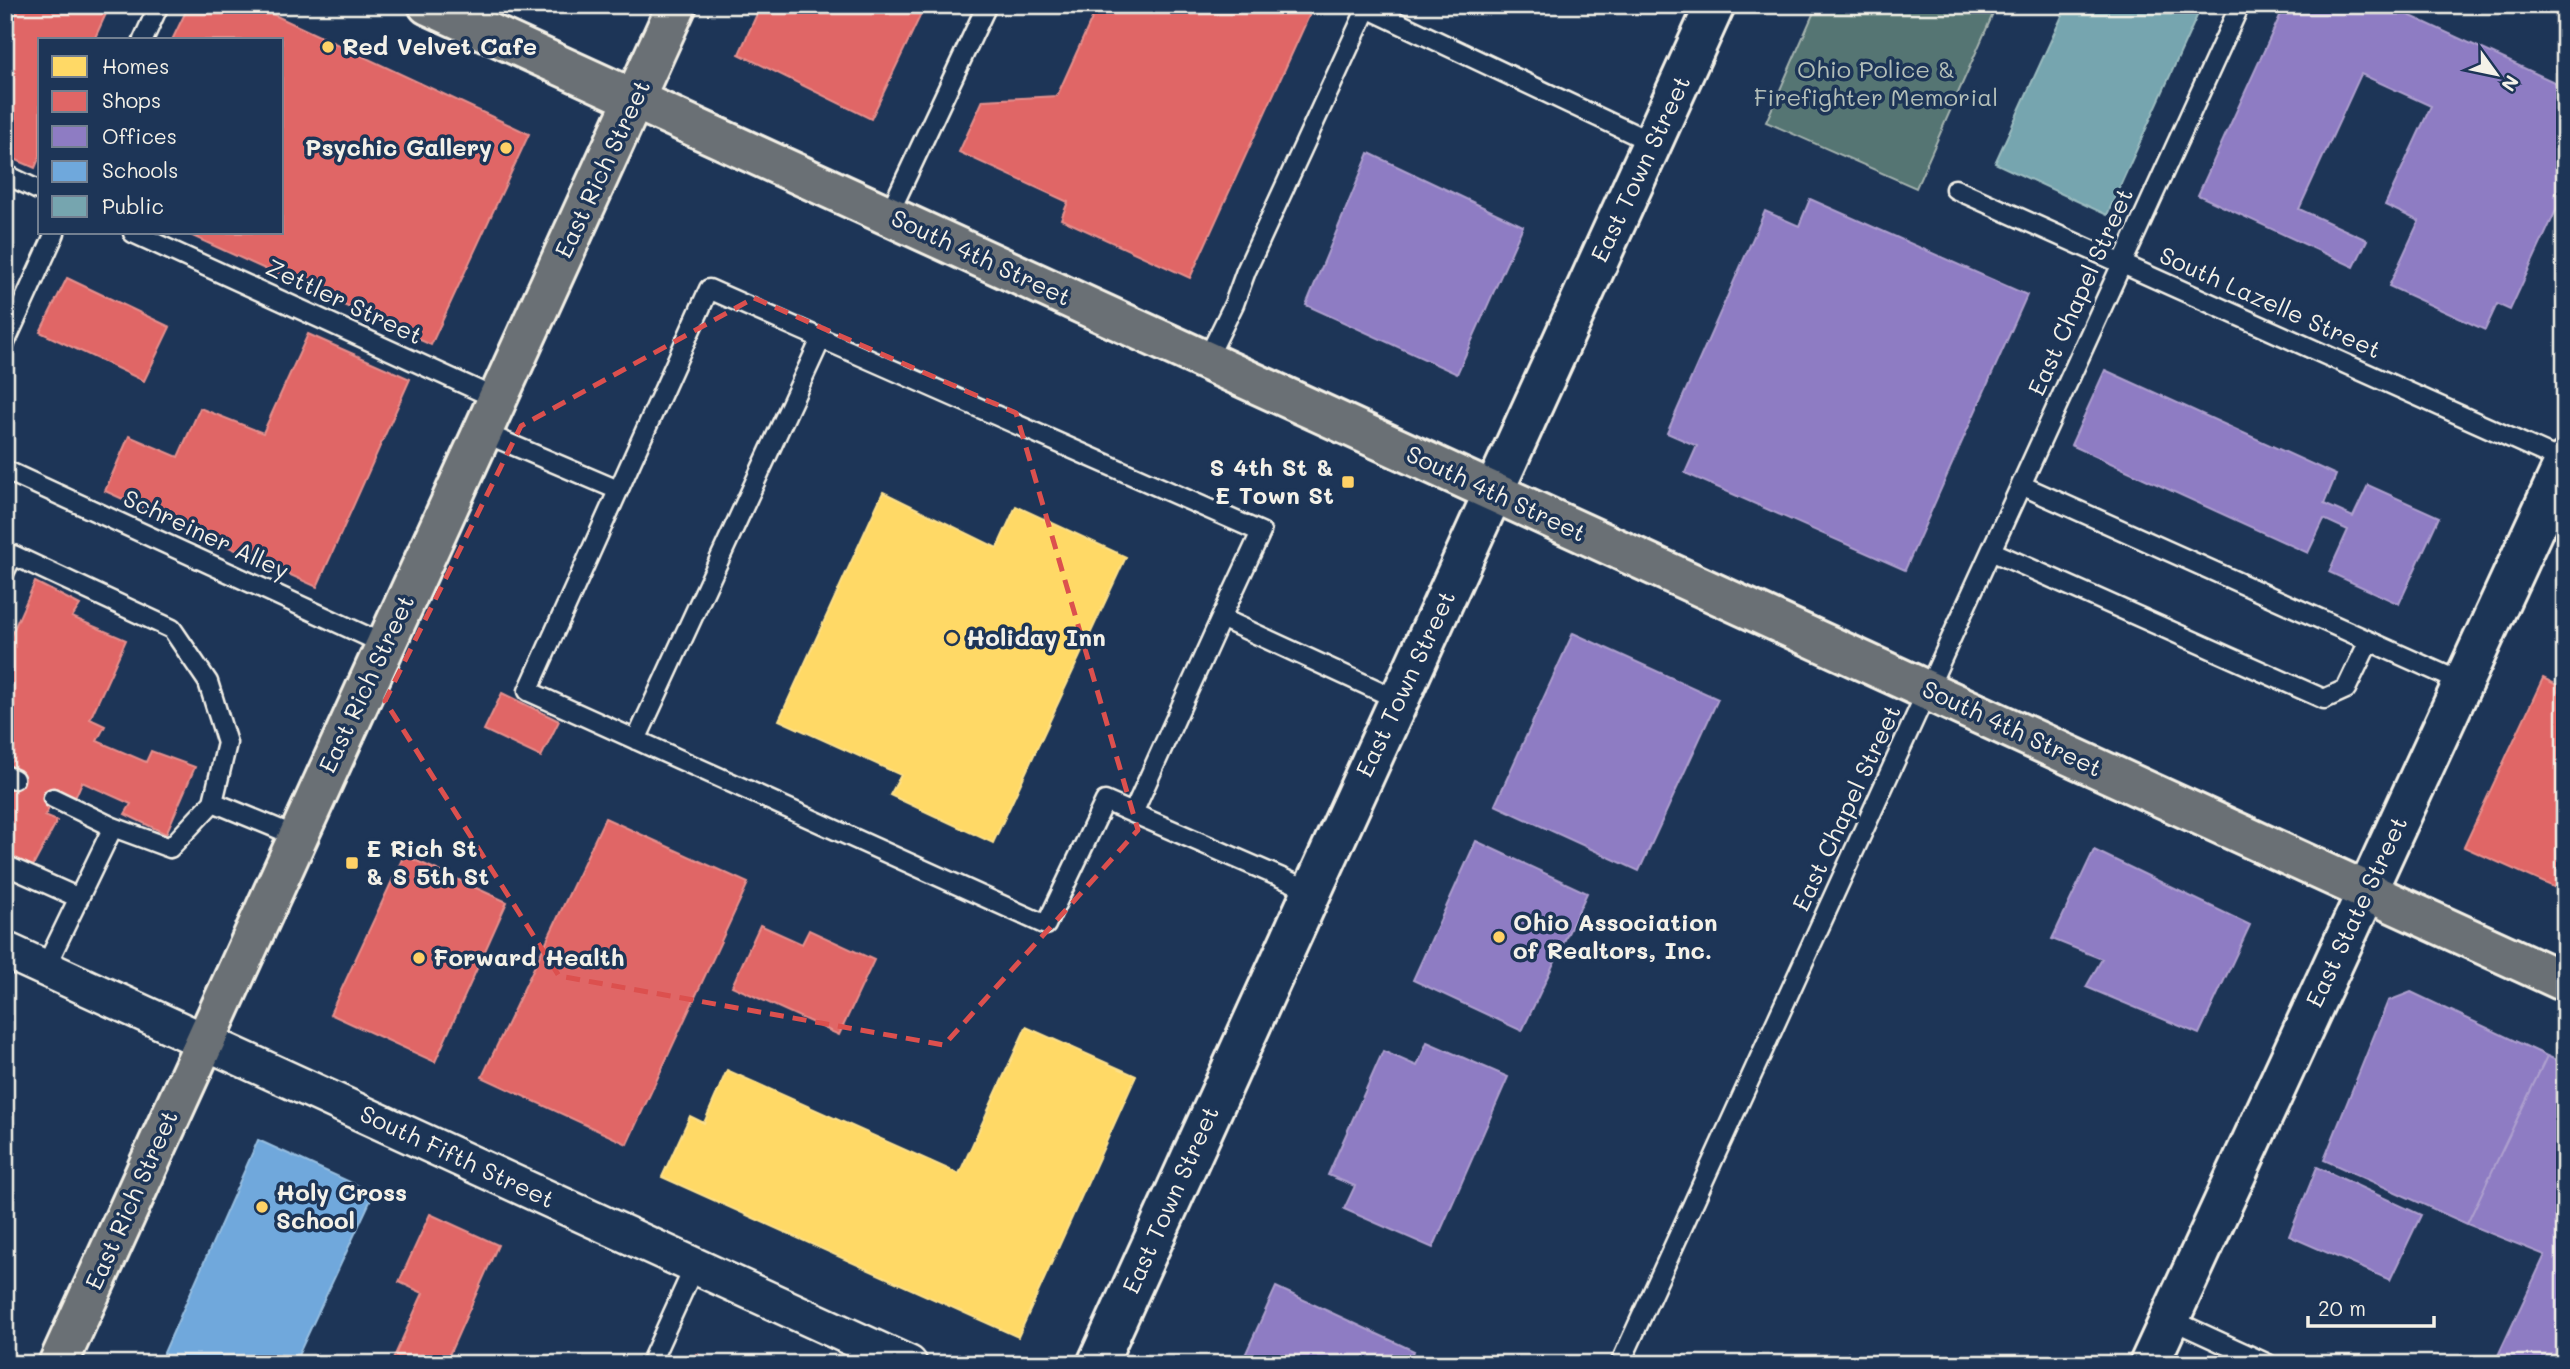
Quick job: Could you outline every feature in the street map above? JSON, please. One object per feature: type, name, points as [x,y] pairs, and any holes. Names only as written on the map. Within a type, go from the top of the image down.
[{"type":"main road","name":"South 4th Street","points":[[428,5],[2565,982]]},
{"type":"main road","name":"East Rich Street","points":[[58,1364],[677,5]]},
{"type":"street","name":"East Town Street","points":[[1097,1364],[1716,5]]},
{"type":"street","name":"East State Street","points":[[2149,1364],[2565,461]]},
{"type":"street","name":"South Fifth Street","points":[[5,950],[909,1364]]},
{"type":"lane","points":[[144,38],[159,5]]},
{"type":"lane","points":[[888,216],[986,5]]},
{"type":"lane","name":"East Chapel Street","points":[[1620,1364],[2240,5]]},
{"type":"lane","points":[[1206,361],[1367,8],[1653,143]]},
{"type":"lane","points":[[5,174],[38,190]]},
{"type":"lane","name":"South Lazelle Street","points":[[1955,189],[2565,461]]},
{"type":"lane","points":[[5,343],[55,234]]},
{"type":"lane","name":"Zettler Street","points":[[135,234],[490,416],[618,490]]},
{"type":"lane","points":[[1133,813],[1261,532],[709,289],[528,691],[1046,925],[1105,801],[1312,891]]},
{"type":"lane","points":[[636,740],[821,339]]},
{"type":"lane","name":"Schreiner Alley","points":[[5,470],[386,645]]},
{"type":"lane","points":[[2021,485],[2463,683]]},
{"type":"lane","points":[[1991,551],[2324,699],[2346,689],[2368,641]]},
{"type":"lane","points":[[5,571],[13,555],[172,629],[208,682],[227,743],[213,802],[170,848],[113,827],[53,799]]},
{"type":"lane","points":[[1221,618],[1399,700]]},
{"type":"lane","points":[[213,802],[298,837]]},
{"type":"lane","points":[[45,968],[113,827]]},
{"type":"lane","points":[[5,865],[79,898]]},
{"type":"lane","points":[[650,1364],[695,1265]]},
{"type":"lane","points":[[2170,1319],[2268,1364]]},
{"type":"highlighted area","points":[[754,298],[1016,413],[1138,830],[944,1045],[559,976],[385,701],[521,426]]},
{"type":"green space","name":"Ohio Police & Firefighter Memorial","points":[[1817,5],[1997,5],[1916,188],[1766,122]]},
{"type":"building: Homes","name":"Holiday Inn","points":[[883,492],[997,548],[1016,506],[1126,557],[993,843],[890,795],[901,775],[779,720]]},
{"type":"building: Homes","points":[[1026,1027],[1136,1076],[1018,1337],[662,1177],[690,1116],[704,1123],[727,1070],[959,1174]]},
{"type":"building: Shops","points":[[5,5],[110,5],[95,38],[38,38],[38,161],[35,168],[5,155]]},
{"type":"building: Shops","points":[[189,5],[253,5],[529,134],[431,345],[188,234],[284,234],[284,38],[173,38]]},
{"type":"building: Shops","points":[[761,5],[913,5],[923,10],[871,119],[739,54]]},
{"type":"building: Shops","points":[[1098,5],[1314,5],[1190,278],[1061,219],[1068,202],[959,152],[983,100],[1057,96]]},
{"type":"building: Shops","points":[[67,278],[170,327],[144,381],[40,332]]},
{"type":"building: Shops","points":[[308,334],[410,379],[317,587],[105,491],[129,436],[178,457],[200,408],[263,433]]},
{"type":"building: Shops","points":[[35,582],[80,605],[72,617],[126,640],[90,719],[105,726],[97,741],[146,762],[151,751],[195,767],[166,834],[125,814],[131,804],[82,782],[75,798],[57,792],[45,816],[57,821],[33,866],[5,855],[5,796],[17,771],[5,765],[5,649]]},
{"type":"building: Shops","points":[[2543,678],[2565,689],[2565,892],[2464,847]]},
{"type":"building: Shops","points":[[502,693],[559,721],[541,757],[484,730]]},
{"type":"building: Shops","points":[[605,818],[748,883],[627,1144],[482,1077]]},
{"type":"building: Shops","name":"Forward Health","points":[[404,855],[507,902],[435,1062],[330,1014]]},
{"type":"building: Shops","points":[[760,925],[802,944],[809,930],[874,960],[839,1035],[732,986]]},
{"type":"building: Shops","points":[[430,1214],[498,1245],[445,1364],[391,1364],[423,1293],[399,1282]]},
{"type":"building: Shops","points":[[697,1354],[720,1364],[693,1364]]},
{"type":"building: Offices","points":[[2285,5],[2387,5],[2565,87],[2565,94],[2554,117],[2565,122],[2565,191],[2510,310],[2497,304],[2485,330],[2389,286],[2419,221],[2385,205],[2431,106],[2361,74],[2299,209],[2367,240],[2354,267],[2198,195]]},
{"type":"building: Offices","points":[[1369,153],[1523,226],[1457,374],[1306,305]]},
{"type":"building: Offices","points":[[1810,199],[2027,295],[1905,570],[1685,473],[1697,446],[1667,433],[1765,211],[1799,226]]},
{"type":"building: Offices","points":[[2105,370],[2336,475],[2324,504],[2353,517],[2368,485],[2439,517],[2399,604],[2329,572],[2348,530],[2324,519],[2308,553],[2071,445]]},
{"type":"building: Offices","points":[[1573,633],[1718,699],[1639,871],[1495,805]]},
{"type":"building: Offices","name":"Ohio Association of Realtors, Inc.","points":[[1476,841],[1587,893],[1522,1031],[1413,980]]},
{"type":"building: Offices","points":[[2094,850],[2250,925],[2199,1034],[2086,987],[2102,959],[2052,939]]},
{"type":"building: Offices","points":[[2411,992],[2547,1056],[2467,1224],[2324,1160],[2388,1001]]},
{"type":"building: Offices","points":[[1427,1042],[1508,1077],[1433,1248],[1344,1209],[1355,1186],[1328,1175],[1383,1051],[1417,1066]]},
{"type":"building: Offices","points":[[2547,1056],[2565,1064],[2565,1364],[2494,1364],[2545,1255],[2467,1224]]},
{"type":"building: Offices","points":[[2317,1167],[2421,1215],[2390,1280],[2289,1236]]},
{"type":"building: Offices","points":[[1276,1287],[1414,1351],[1408,1364],[1241,1364]]},
{"type":"building: Offices","points":[[1848,1353],[1871,1364],[1843,1364]]},
{"type":"building: Schools","points":[[258,1140],[374,1193],[294,1364],[159,1364]]},
{"type":"building: Public","points":[[2067,5],[2202,5],[2107,215],[1995,163]]},
{"type":"place","name":"Red Velvet Cafe","points":[[328,47]]},
{"type":"place","name":"Psychic Gallery","points":[[506,148]]},
{"type":"place","name":"S 4th St & E Town St","points":[[1348,482]]},
{"type":"place","name":"Holiday Inn","points":[[952,638]]},
{"type":"place","name":"E Rich St & S 5th St","points":[[352,863]]},
{"type":"place","name":"Ohio Association of Realtors, Inc.","points":[[1499,937]]},
{"type":"place","name":"Forward Health","points":[[419,958]]},
{"type":"place","name":"Holy Cross School","points":[[262,1207]]}]
